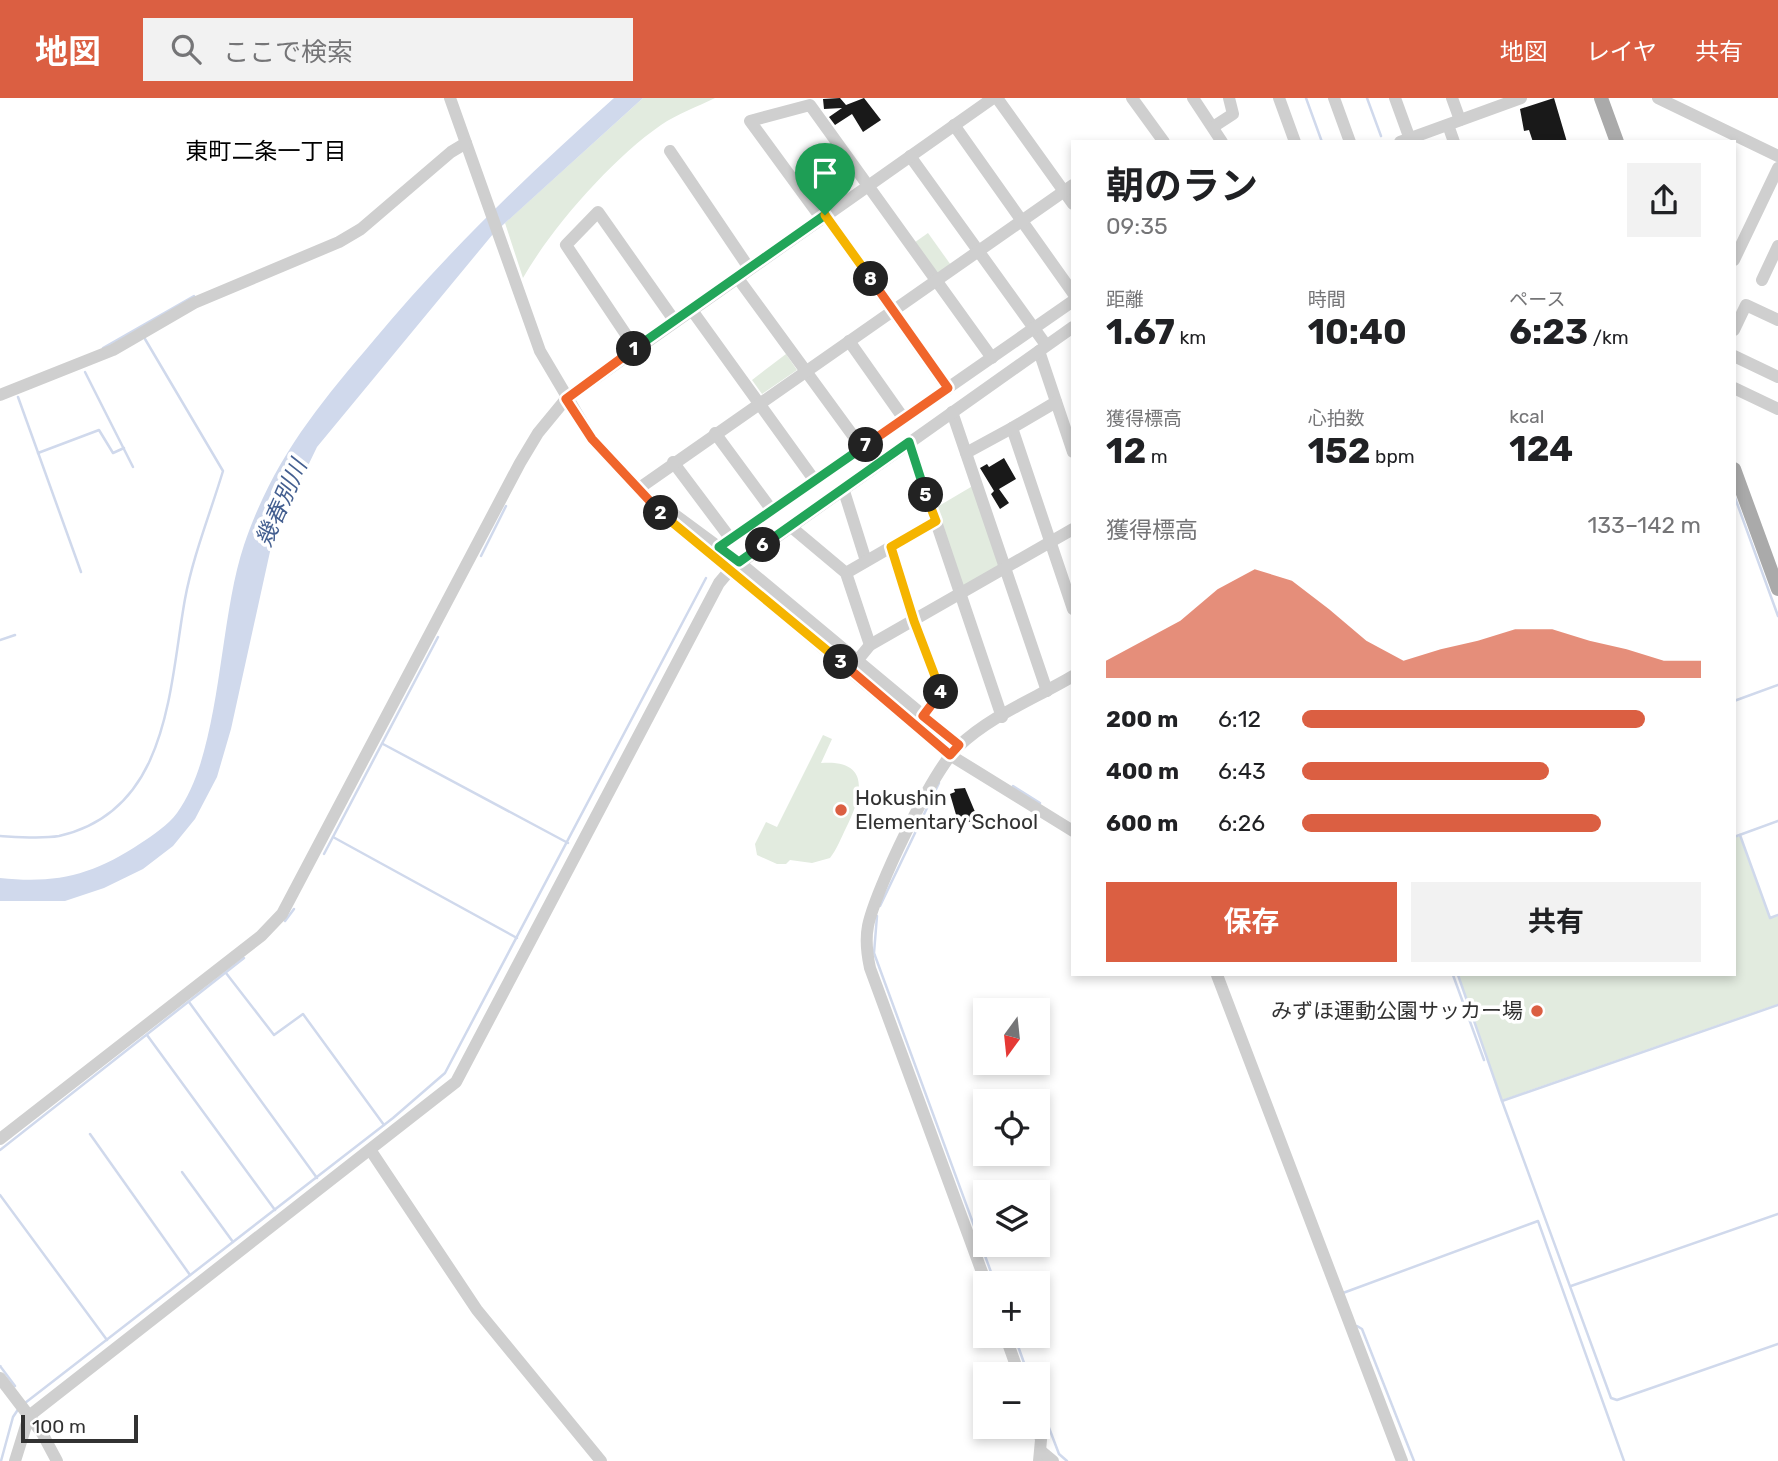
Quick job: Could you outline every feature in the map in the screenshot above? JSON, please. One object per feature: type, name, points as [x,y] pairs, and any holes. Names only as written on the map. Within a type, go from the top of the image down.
[{"type":"main road","points":[[1601,98],[1616,140]]},
{"type":"main road","points":[[1736,474],[1778,589]]},
{"type":"street","points":[[450,98],[540,351],[592,439],[641,493],[734,566],[955,750],[1071,830]]},
{"type":"street","points":[[0,1139],[261,936],[282,914],[520,463],[538,433],[566,399],[674,320],[995,98],[1068,188],[673,462],[641,493]]},
{"type":"street","points":[[1132,98],[1163,140]]},
{"type":"street","points":[[1192,98],[1221,140]]},
{"type":"street","points":[[1213,127],[1233,114],[1228,98]]},
{"type":"street","points":[[1279,98],[1294,140]]},
{"type":"street","points":[[1335,98],[1349,140]]},
{"type":"street","points":[[1395,98],[1407,140]]},
{"type":"street","points":[[1452,98],[1454,140]]},
{"type":"street","points":[[1409,140],[1520,98]]},
{"type":"street","points":[[1658,98],[1778,156]]},
{"type":"street","points":[[948,388],[750,121],[810,105],[992,358]]},
{"type":"street","points":[[954,125],[1071,290]]},
{"type":"street","points":[[0,395],[113,350],[194,303],[338,242],[361,229],[451,152],[466,143]]},
{"type":"street","points":[[670,151],[749,268]]},
{"type":"street","points":[[910,156],[1034,329],[1071,446]]},
{"type":"street","points":[[1736,256],[1778,168]]},
{"type":"street","points":[[635,348],[566,246],[598,212],[674,320]]},
{"type":"street","points":[[1762,280],[1778,246]]},
{"type":"street","points":[[737,277],[862,448]]},
{"type":"street","points":[[719,547],[1071,302]]},
{"type":"street","points":[[1736,326],[1746,305],[1778,320]]},
{"type":"street","points":[[691,309],[816,481]]},
{"type":"street","points":[[15,1461],[29,1416],[456,1082],[719,583],[734,566],[1071,328]]},
{"type":"street","points":[[849,341],[904,419]]},
{"type":"street","points":[[1736,357],[1778,377]]},
{"type":"street","points":[[1736,389],[1778,409]]},
{"type":"street","points":[[966,453],[1056,402]]},
{"type":"street","points":[[952,412],[1047,691]]},
{"type":"street","points":[[1012,428],[1071,603]]},
{"type":"street","points":[[715,433],[771,509]]},
{"type":"street","points":[[909,442],[1002,717]]},
{"type":"street","points":[[673,462],[730,538]]},
{"type":"street","points":[[843,488],[866,561]]},
{"type":"street","points":[[641,493],[684,520],[719,547],[734,566]]},
{"type":"street","points":[[846,573],[936,521]]},
{"type":"street","points":[[790,526],[846,573],[870,645]]},
{"type":"street","points":[[853,666],[870,645],[1071,530]]},
{"type":"street","points":[[891,547],[914,621],[941,693],[923,716]]},
{"type":"street","points":[[853,666],[923,716],[955,750]]},
{"type":"street","points":[[982,1271],[870,968],[866,938],[873,905],[917,813],[955,750],[1002,717],[1071,678]]},
{"type":"street","points":[[1217,976],[1402,1461]]},
{"type":"street","points":[[371,1151],[477,1310],[601,1461]]},
{"type":"street","points":[[0,1378],[29,1416],[57,1461]]},
{"type":"street","points":[[1040,1456],[1053,1461]]},
{"type":"shaded area","points":[[643,98],[715,98],[667,121],[623,156],[567,216],[523,278],[505,223]]},
{"type":"shaded area","points":[[928,233],[953,268],[936,281],[911,245]]},
{"type":"shaded area","points":[[786,354],[797,370],[762,394],[752,380]]},
{"type":"shaded area","points":[[976,484],[1005,568],[960,594],[932,510]]},
{"type":"shaded area","points":[[823,735],[832,739],[821,763],[837,763],[856,773],[859,792],[852,816],[830,858],[812,863],[790,860],[786,864],[777,864],[757,855],[755,844],[766,822],[777,827]]},
{"type":"shaded area","points":[[1740,836],[1771,918],[1778,916],[1778,1004],[1502,1100],[1458,976],[1736,976],[1736,837]]},
{"type":"water","name":"幾春別川","points":[[614,98],[643,98],[493,234],[317,447],[273,538],[231,729],[217,777],[195,819],[173,846],[143,869],[104,888],[65,901],[0,901],[0,878],[39,880],[90,870],[141,843],[165,826],[177,813],[192,787],[203,756],[218,685],[229,611],[244,545],[283,460],[334,388],[430,276],[520,185]]},
{"type":"building","points":[[840,98],[846,105],[864,98],[881,120],[863,132],[852,114],[835,125],[829,117],[842,108],[824,109],[823,99]]},
{"type":"building","points":[[1554,98],[1566,140],[1532,140],[1529,130],[1524,131],[1520,109]]},
{"type":"building","points":[[1004,458],[1016,479],[999,489],[1009,503],[1000,509],[991,494],[994,491],[980,468],[987,464],[989,467]]},
{"type":"building","points":[[965,788],[978,819],[959,825],[950,794],[955,792],[954,789]]},
{"type":"waterway","points":[[1306,98],[1321,140]]},
{"type":"waterway","points":[[1367,98],[1381,136]]},
{"type":"waterway","points":[[103,348],[194,296]]},
{"type":"waterway","points":[[0,836],[59,836],[96,822],[123,801],[143,773],[158,741],[174,670],[188,583],[223,471],[145,339]]},
{"type":"waterway","points":[[85,372],[133,467]]},
{"type":"waterway","points":[[18,397],[81,572]]},
{"type":"waterway","points":[[38,453],[99,430],[113,453],[124,448]]},
{"type":"waterway","points":[[1736,500],[1778,616]]},
{"type":"waterway","points":[[481,556],[506,506]]},
{"type":"waterway","points":[[25,1403],[393,1118],[445,1073],[706,578]]},
{"type":"waterway","points":[[0,640],[15,635]]},
{"type":"waterway","points":[[324,854],[438,637]]},
{"type":"waterway","points":[[1736,700],[1778,685]]},
{"type":"waterway","points":[[383,744],[568,843]]},
{"type":"waterway","points":[[880,906],[939,783]]},
{"type":"waterway","points":[[1013,786],[1040,803]]},
{"type":"waterway","points":[[1736,836],[1778,821]]},
{"type":"waterway","points":[[1740,835],[1770,918],[1778,915]]},
{"type":"waterway","points":[[333,837],[517,938]]},
{"type":"waterway","points":[[285,921],[294,909]]},
{"type":"waterway","points":[[877,916],[874,953],[991,1271]]},
{"type":"waterway","points":[[0,1150],[244,958]]},
{"type":"waterway","points":[[226,973],[274,1035],[303,1014],[384,1125]]},
{"type":"waterway","points":[[1453,976],[1484,1060]]},
{"type":"waterway","points":[[1458,976],[1502,1101],[1778,1005]]},
{"type":"waterway","points":[[189,1002],[317,1178]]},
{"type":"waterway","points":[[147,1035],[275,1210]]},
{"type":"waterway","points":[[1502,1101],[1611,1398],[1617,1400],[1778,1344]]},
{"type":"waterway","points":[[90,1134],[190,1275]]},
{"type":"waterway","points":[[182,1172],[233,1242]]},
{"type":"waterway","points":[[0,1195],[107,1340]]},
{"type":"waterway","points":[[1571,1286],[1778,1214]]},
{"type":"waterway","points":[[1343,1293],[1538,1221],[1624,1461]]},
{"type":"waterway","points":[[1357,1326],[1362,1329],[1414,1461]]},
{"type":"waterway","points":[[1019,1348],[1024,1362]]},
{"type":"waterway","points":[[0,1366],[15,1386]]},
{"type":"waterway","points":[[1,1461],[13,1417],[19,1408]]},
{"type":"waterway","points":[[1050,1430],[1059,1454],[1067,1461]]},
{"type":"place","name":"Hokushin Elementary School","points":[[841,810]]},
{"type":"place","name":"みずほ運動公園サッカー場","points":[[1537,1011]]},
{"type":"district","name":"東町二条一丁目","points":[[266,151]]},
{"type":"route","points":[[825,215],[948,388],[719,547],[739,562],[909,442],[936,521],[891,547],[914,621],[941,693],[923,716],[959,745],[950,755],[662,513],[592,439],[566,399],[825,215]]}]
